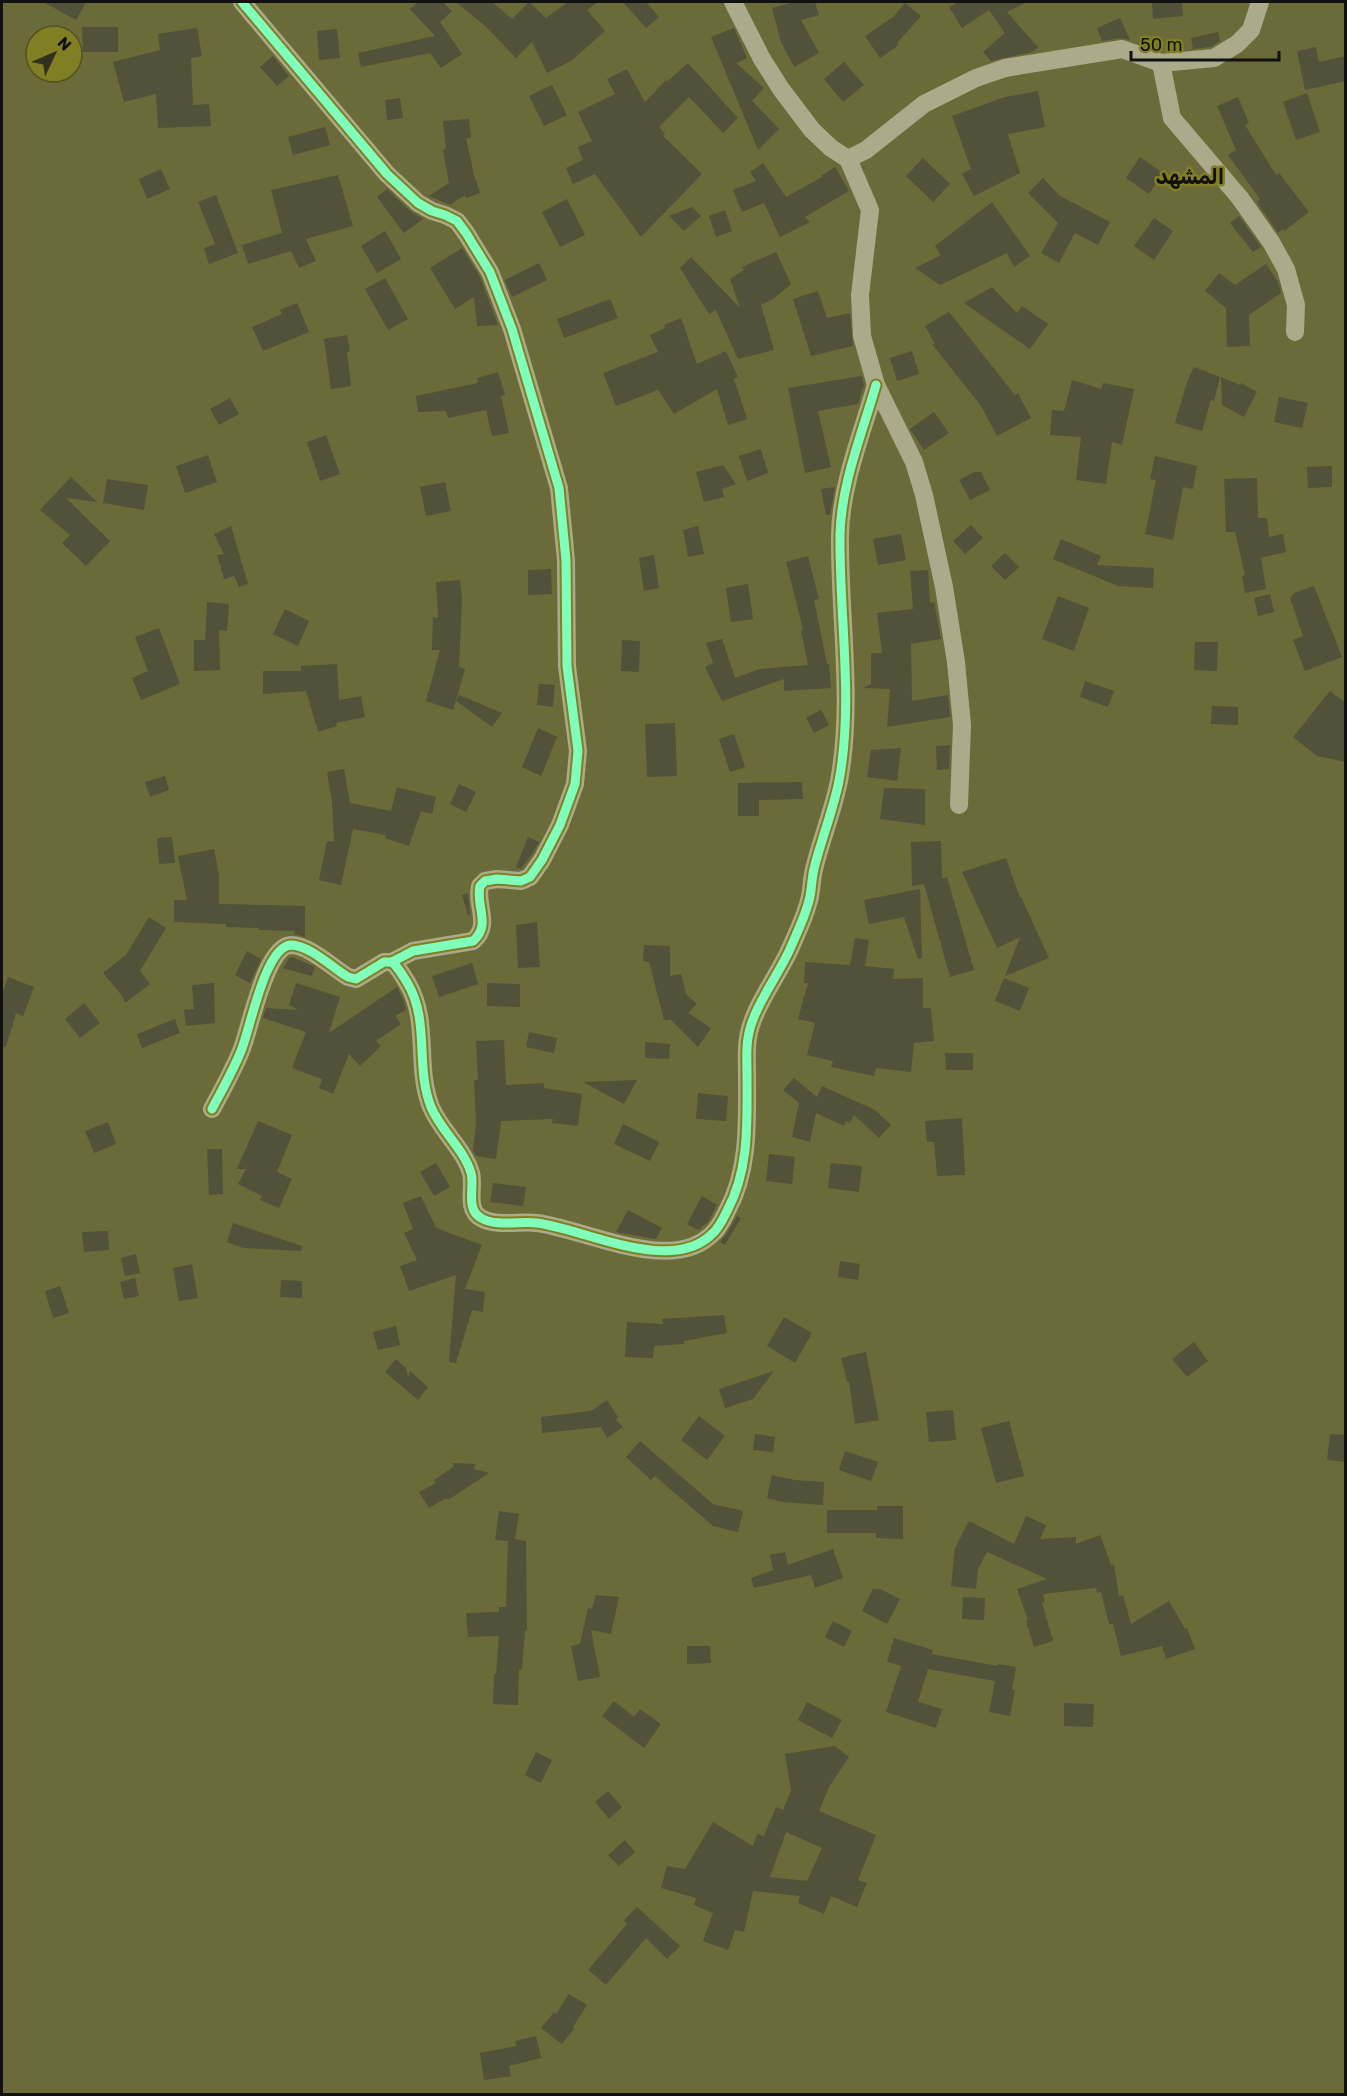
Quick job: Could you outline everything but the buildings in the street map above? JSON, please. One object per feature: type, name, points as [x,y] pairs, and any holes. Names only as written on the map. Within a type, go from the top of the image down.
[{"type":"street","points":[[212,1109],[242,1050],[261,987],[279,950],[291,945],[306,950],[348,977],[356,978],[384,962],[392,962],[413,951],[466,944],[473,941],[479,936],[483,917],[480,886],[485,881],[497,879],[521,881],[530,877],[542,860],[560,825],[575,784],[578,751],[567,666],[566,560],[559,488],[512,329],[490,272],[457,221],[418,203],[387,174],[242,2]]},
{"type":"street","points":[[733,2],[762,59],[812,130],[831,148],[849,159],[870,210],[860,296],[862,336],[876,385],[914,462],[924,495],[944,587],[956,662],[962,725],[959,805]]},
{"type":"street","points":[[849,159],[893,131],[924,104],[976,78],[1005,68],[1122,49],[1161,63],[1214,58],[1237,44],[1251,30],[1260,2]]},
{"type":"street","points":[[1161,63],[1172,118],[1240,198],[1271,242],[1286,269],[1296,305],[1294,332]]},
{"type":"street","points":[[392,962],[399,968],[417,998],[421,1021],[422,1067],[430,1106],[445,1132],[467,1162],[472,1177],[471,1199],[474,1213],[483,1220],[539,1223],[618,1244],[662,1252],[689,1247],[708,1238],[718,1228],[736,1195],[745,1154],[748,1036],[763,998],[788,953],[809,902],[814,870],[839,779],[845,714],[840,532],[847,482],[876,385]]},
{"type":"cycle path","points":[[212,1109],[241,1051],[266,973],[273,959],[282,949],[291,945],[298,946],[321,958],[348,977],[356,979],[384,962],[392,962],[413,951],[473,941],[479,935],[482,922],[480,886],[485,881],[497,879],[521,881],[530,877],[542,860],[560,825],[575,784],[578,751],[567,666],[566,560],[559,488],[512,329],[490,272],[457,221],[418,203],[387,174],[242,2]]},
{"type":"cycle path","points":[[392,962],[403,975],[415,999],[421,1029],[426,1092],[435,1116],[468,1164],[472,1179],[472,1203],[476,1214],[487,1221],[537,1223],[651,1250],[674,1250],[695,1246],[717,1229],[740,1178],[746,1144],[747,1047],[750,1027],[790,949],[804,915],[810,896],[814,869],[839,781],[846,689],[840,566],[841,516],[853,459],[876,385]]},
{"type":"district","name":"المشهد","points":[[1190,176]]}]
